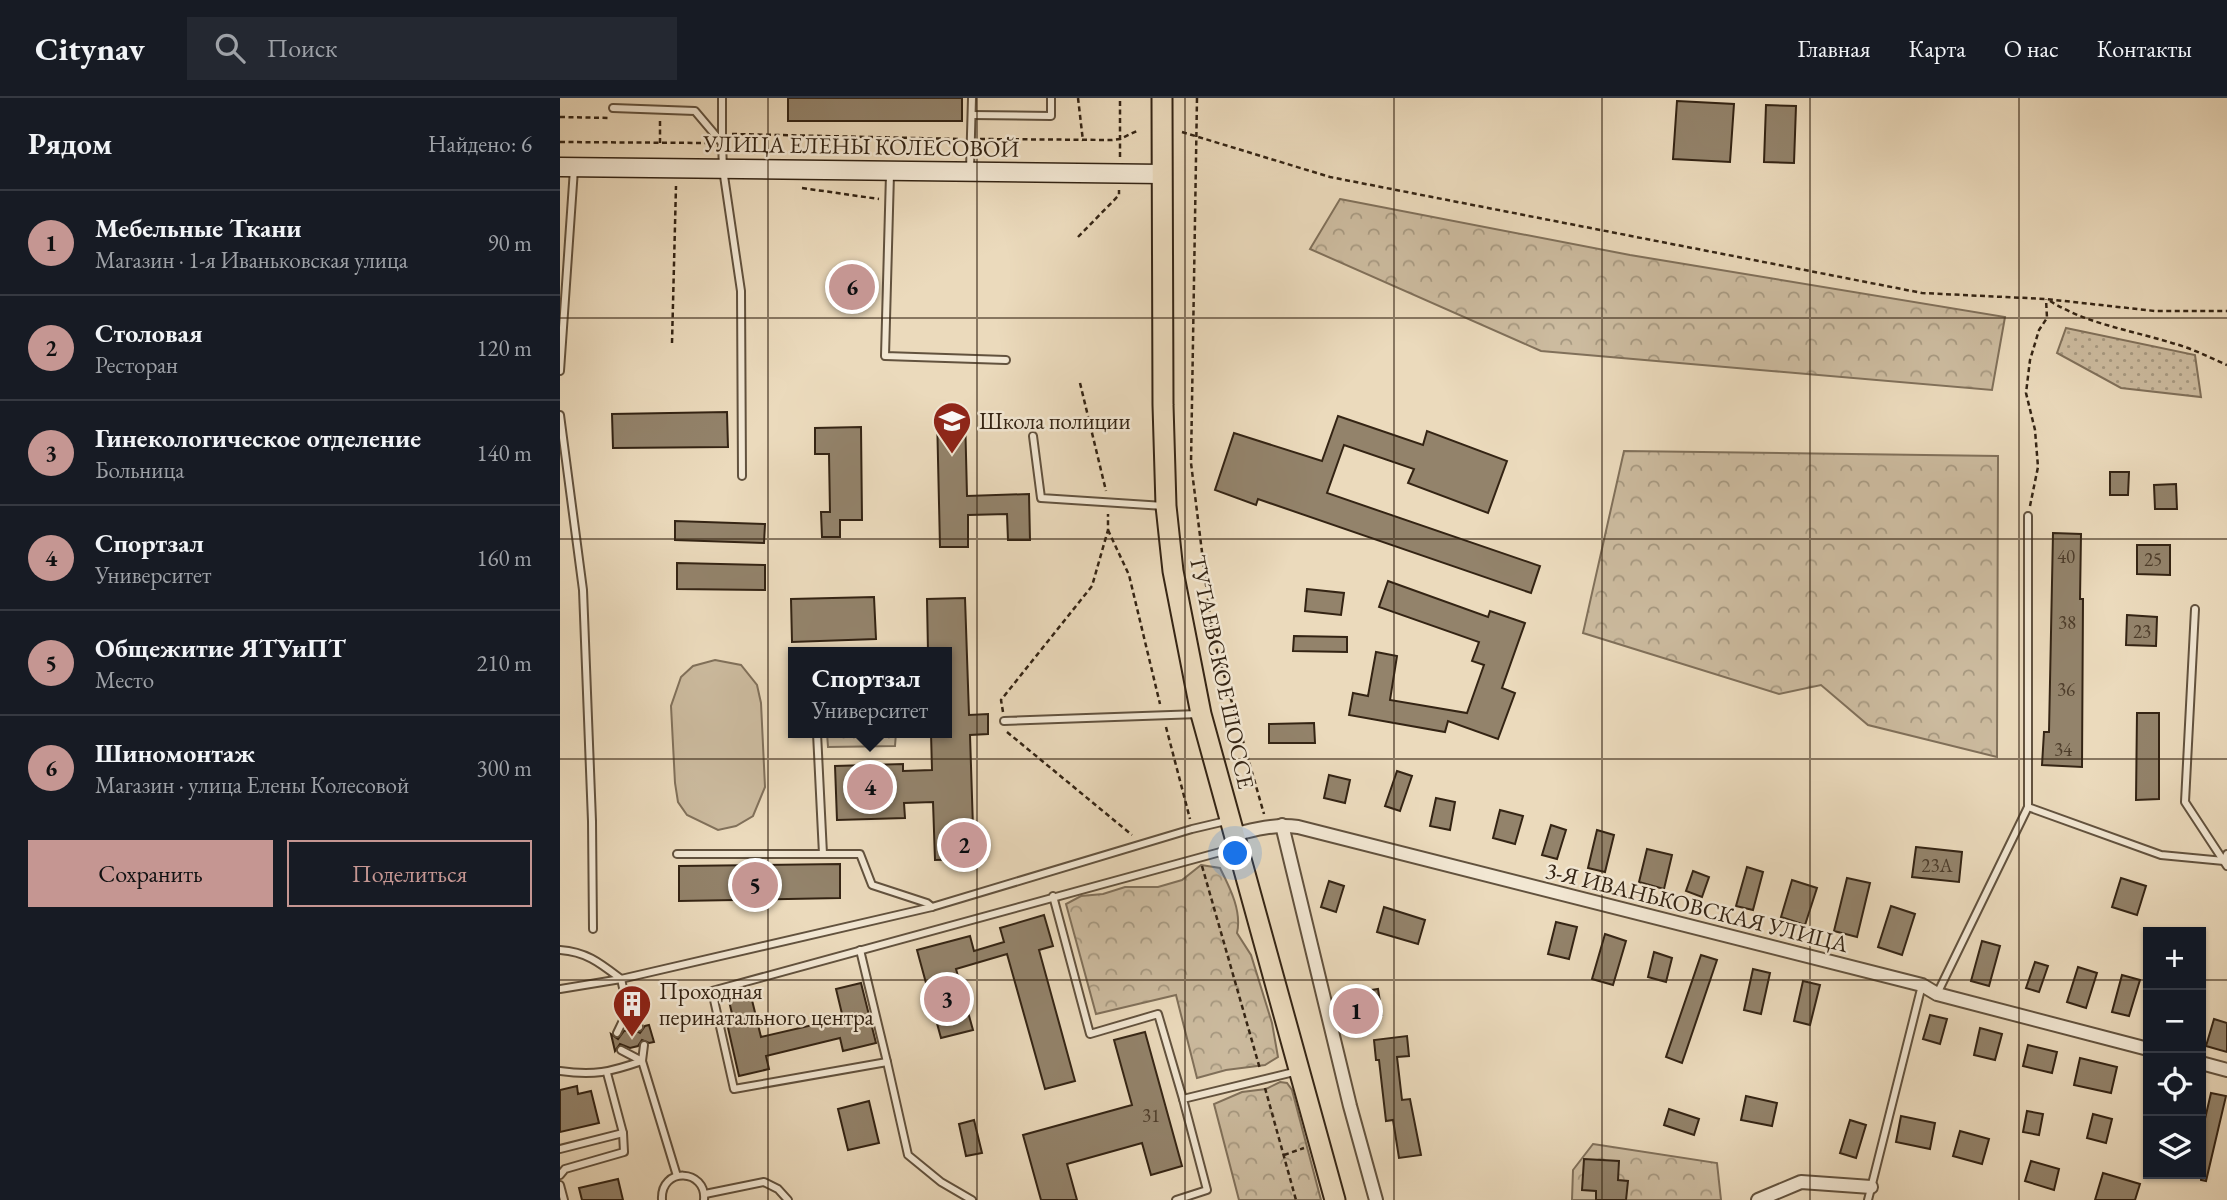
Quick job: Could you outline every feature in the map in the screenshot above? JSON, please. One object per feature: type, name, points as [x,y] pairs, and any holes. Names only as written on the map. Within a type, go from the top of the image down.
[{"type":"main road","name":"ТУТАЕВСКОЕ ШОССЕ","points":[[1161,98],[1166,506],[1173,571],[1201,714],[1335,1200]]},
{"type":"street","name":"УЛИЦА ЕЛЕНЫ КОЛЕСОВОЙ","points":[[567,167],[890,173],[1162,174]]},
{"type":"street","name":"3-Я ИВАНЬКОВСКАЯ УЛИЦА","points":[[1233,834],[1282,825],[1311,831],[1922,985],[1937,993],[2143,1048]]},
{"type":"street","points":[[1282,825],[1376,1200]]},
{"type":"street","points":[[2206,1064],[2227,1070]]},
{"type":"street","points":[[1758,1200],[1801,1182],[1869,1193]]},
{"type":"lane","points":[[722,98],[723,169],[741,291],[742,476]]},
{"type":"lane","points":[[970,172],[972,98]]},
{"type":"lane","points":[[972,115],[1051,116],[1051,98]]},
{"type":"lane","points":[[613,108],[695,111],[722,143]]},
{"type":"lane","points":[[560,371],[567,167]]},
{"type":"lane","points":[[890,173],[885,356],[1006,360]]},
{"type":"lane","points":[[560,415],[583,590],[592,821],[593,929]]},
{"type":"lane","points":[[1032,436],[1041,498],[1166,506]]},
{"type":"lane","points":[[1937,993],[2028,807],[2028,516]]},
{"type":"lane","points":[[2195,609],[2185,802],[2226,860]]},
{"type":"lane","points":[[1004,721],[1201,714]]},
{"type":"lane","points":[[817,738],[822,855]]},
{"type":"lane","points":[[2028,807],[2161,855],[2226,860]]},
{"type":"lane","points":[[560,989],[621,979],[932,907],[1192,829],[1233,834]]},
{"type":"lane","points":[[887,1062],[734,1089],[712,991],[1200,858],[1233,834]]},
{"type":"lane","points":[[677,855],[860,855],[872,885],[927,902],[932,907]]},
{"type":"lane","points":[[1053,896],[1090,1034],[1158,1014],[1207,1190],[1176,1200]]},
{"type":"lane","points":[[560,950],[578,951],[621,979],[628,1010],[639,1027]]},
{"type":"lane","points":[[860,950],[908,1155],[941,1182],[972,1200]]},
{"type":"lane","points":[[1869,1193],[1922,985]]},
{"type":"lane","points":[[617,1032],[628,1010]]},
{"type":"lane","points":[[644,1045],[642,1061],[677,1175]]},
{"type":"lane","points":[[621,1050],[642,1061]]},
{"type":"lane","points":[[560,1071],[607,1073],[642,1061]]},
{"type":"lane","points":[[1183,1099],[1300,1070]]},
{"type":"lane","points":[[560,1175],[565,1169],[624,1152],[623,1133],[607,1073]]},
{"type":"lane","points":[[560,1149],[623,1133]]},
{"type":"lane","points":[[662,1200],[661,1191],[666,1182],[677,1175],[687,1175],[698,1181],[705,1197],[764,1182],[778,1189],[788,1200]]},
{"type":"lane","points":[[560,1185],[564,1200]]},
{"type":"path","points":[[1078,98],[1083,141]]},
{"type":"path","points":[[1120,98],[1120,160]]},
{"type":"path","points":[[1197,98],[1191,463],[1212,634],[1264,814]]},
{"type":"path","points":[[660,118],[660,144]]},
{"type":"path","points":[[721,134],[1083,141],[1120,139],[1139,130]]},
{"type":"path","points":[[1182,132],[1330,177],[1922,293],[2046,299],[2155,311],[2227,311]]},
{"type":"path","points":[[560,142],[722,143]]},
{"type":"path","points":[[672,343],[677,168]]},
{"type":"path","points":[[1078,237],[1119,195],[1120,183]]},
{"type":"path","points":[[2046,299],[2065,311],[2093,322],[2175,343],[2227,365]]},
{"type":"path","points":[[2028,516],[2038,467],[2035,430],[2026,393],[2030,360],[2039,330],[2047,318],[2046,299]]},
{"type":"path","points":[[1080,383],[1108,503],[1108,530],[1092,586],[1001,700],[1006,731],[1142,844]]},
{"type":"path","points":[[1108,530],[1129,575],[1192,829]]},
{"type":"path","points":[[1200,858],[1296,1200]]},
{"type":"path","points":[[1284,1155],[1304,1148]]},
{"type":"green space","points":[[1340,199],[1630,255],[2005,317],[1992,390],[1541,351],[1310,249]]},
{"type":"green space","points":[[2066,328],[2195,355],[2201,397],[2121,388],[2057,353]]},
{"type":"green space","points":[[1624,451],[1998,456],[1997,757],[1868,725],[1821,685],[1779,694],[1583,633]]},
{"type":"green space","points":[[715,660],[741,665],[757,685],[761,703],[765,787],[753,816],[736,826],[718,830],[687,815],[678,802],[671,706],[681,677],[693,666]]},
{"type":"green space","points":[[827,738],[896,738],[895,746],[828,747]]},
{"type":"green space","points":[[1201,865],[1220,868],[1231,892],[1238,916],[1237,933],[1251,955],[1272,1023],[1278,1057],[1265,1065],[1226,1070],[1197,1078],[1176,995],[1096,1014],[1066,904],[1081,896],[1103,894],[1125,887],[1158,887],[1182,880]]},
{"type":"green space","points":[[1280,1082],[1287,1083],[1292,1090],[1321,1200],[1239,1200],[1214,1104],[1242,1092],[1266,1089]]},
{"type":"green space","points":[[1593,1144],[1717,1163],[1721,1200],[1572,1200],[1573,1170]]},
{"type":"building","points":[[788,98],[962,98],[962,121],[788,121]]},
{"type":"building","points":[[1677,101],[1734,104],[1730,162],[1673,159]]},
{"type":"building","points":[[1766,105],[1796,106],[1794,163],[1764,162]]},
{"type":"building","points":[[727,412],[728,447],[613,448],[612,414]]},
{"type":"building","name":"Школа полиции","points":[[965,414],[967,496],[1029,494],[1030,540],[1008,540],[1007,514],[968,515],[968,547],[940,547],[937,415]]},
{"type":"building","points":[[1338,416],[1423,445],[1427,431],[1507,461],[1488,513],[1408,483],[1414,469],[1344,445],[1327,493],[1540,566],[1531,593],[1258,499],[1256,505],[1215,490],[1234,433],[1322,461]]},
{"type":"building","points":[[861,427],[862,520],[840,520],[840,537],[822,537],[821,512],[830,512],[829,454],[815,454],[815,428]]},
{"type":"building","points":[[2110,472],[2129,472],[2128,495],[2110,495]]},
{"type":"building","points":[[2176,484],[2177,509],[2155,509],[2154,485]]},
{"type":"building","points":[[675,521],[765,524],[764,543],[675,540]]},
{"type":"building","points":[[2053,533],[2081,534],[2082,767],[2042,765],[2044,732],[2049,732]]},
{"type":"building","points":[[2137,545],[2170,545],[2170,575],[2137,574]]},
{"type":"building","points":[[677,563],[765,565],[765,590],[677,589]]},
{"type":"building","points":[[1388,581],[1488,617],[1490,611],[1525,623],[1502,688],[1515,693],[1498,739],[1448,721],[1445,732],[1349,715],[1353,693],[1368,696],[1376,652],[1397,656],[1390,700],[1467,713],[1484,665],[1472,661],[1479,642],[1379,607]]},
{"type":"building","points":[[1307,589],[1344,593],[1341,615],[1305,611]]},
{"type":"building","points":[[874,597],[876,639],[792,642],[791,599]]},
{"type":"building","points":[[965,598],[969,715],[988,714],[988,734],[970,735],[974,859],[935,860],[933,802],[904,803],[905,818],[837,820],[835,766],[903,764],[903,771],[932,770],[931,738],[952,738],[952,647],[928,647],[927,599]]},
{"type":"building","points":[[2127,615],[2157,617],[2156,646],[2126,645]]},
{"type":"building","points":[[1294,636],[1347,637],[1347,652],[1293,651]]},
{"type":"building","points":[[2137,713],[2159,713],[2159,799],[2136,800]]},
{"type":"building","points":[[1314,723],[1315,743],[1269,743],[1269,724]]},
{"type":"building","points":[[1397,771],[1412,776],[1400,811],[1385,806]]},
{"type":"building","points":[[1329,775],[1350,780],[1345,803],[1324,798]]},
{"type":"building","points":[[1436,798],[1455,802],[1450,830],[1430,826]]},
{"type":"building","points":[[1500,810],[1523,816],[1515,844],[1493,838]]},
{"type":"building","points":[[1551,825],[1566,830],[1557,859],[1542,855]]},
{"type":"building","points":[[1597,830],[1614,835],[1605,872],[1588,868]]},
{"type":"building","points":[[1916,847],[1962,852],[1959,882],[1912,877]]},
{"type":"building","points":[[1647,849],[1672,855],[1664,889],[1639,882]]},
{"type":"building","points":[[840,864],[840,898],[679,901],[679,866]]},
{"type":"building","points":[[1747,867],[1763,872],[1753,910],[1736,906]]},
{"type":"building","points":[[1693,871],[1709,877],[1702,897],[1686,891]]},
{"type":"building","points":[[1847,878],[1870,883],[1857,937],[1834,931]]},
{"type":"building","points":[[2121,878],[2146,886],[2137,915],[2112,907]]},
{"type":"building","points":[[1792,880],[1817,888],[1805,925],[1781,917]]},
{"type":"building","points":[[1329,881],[1344,886],[1336,912],[1321,907]]},
{"type":"building","points":[[1891,906],[1915,914],[1902,955],[1878,947]]},
{"type":"building","points":[[1384,907],[1425,920],[1418,944],[1377,932]]},
{"type":"building","points":[[1044,915],[1053,946],[1039,950],[1075,1081],[1045,1089],[1007,954],[956,969],[973,1030],[941,1038],[917,950],[970,936],[974,951],[1004,942],[1000,928]]},
{"type":"building","points":[[1556,922],[1577,927],[1569,959],[1548,954]]},
{"type":"building","points":[[1605,934],[1626,941],[1613,985],[1592,979]]},
{"type":"building","points":[[1982,941],[2000,946],[1989,986],[1971,981]]},
{"type":"building","points":[[1654,952],[1672,958],[1666,982],[1648,977]]},
{"type":"building","points":[[1701,955],[1717,960],[1682,1063],[1666,1057]]},
{"type":"building","points":[[2035,962],[2048,966],[2039,992],[2026,988]]},
{"type":"building","points":[[2078,967],[2097,973],[2086,1008],[2067,1002]]},
{"type":"building","points":[[1753,969],[1770,973],[1761,1014],[1744,1010]]},
{"type":"building","points":[[2122,975],[2140,980],[2129,1016],[2112,1012]]},
{"type":"building","points":[[1803,981],[1820,985],[1810,1025],[1794,1021]]},
{"type":"building","points":[[861,983],[876,1043],[843,1051],[840,1038],[766,1056],[769,1069],[739,1076],[726,1019],[733,1018],[729,1001],[751,996],[761,1037],[843,1018],[836,989]]},
{"type":"building","points":[[1378,989],[1382,1015],[1352,1020],[1347,994]]},
{"type":"building","points":[[1930,1015],[1947,1019],[1940,1044],[1923,1039]]},
{"type":"building","points":[[2214,1019],[2227,1023],[2227,1052],[2206,1046]]},
{"type":"building","name":"Проходная перинатального центра","points":[[649,1025],[654,1042],[642,1040],[638,1046],[630,1048],[620,1044],[615,1051],[611,1034],[618,1039],[624,1031],[633,1029],[640,1033]]},
{"type":"building","points":[[1980,1028],[2002,1034],[1995,1060],[1974,1055]]},
{"type":"building","points":[[1145,1032],[1182,1166],[1151,1175],[1142,1143],[1067,1164],[1077,1200],[1041,1200],[1023,1135],[1132,1105],[1114,1040]]},
{"type":"building","points":[[1407,1036],[1409,1056],[1397,1057],[1402,1100],[1410,1099],[1421,1155],[1399,1158],[1393,1120],[1386,1121],[1374,1040]]},
{"type":"building","points":[[2028,1045],[2057,1052],[2052,1073],[2023,1066]]},
{"type":"building","points":[[2080,1058],[2117,1067],[2111,1093],[2074,1085]]},
{"type":"building","points":[[577,1086],[578,1094],[591,1091],[599,1123],[560,1132],[560,1090]]},
{"type":"building","points":[[2211,1093],[2226,1096],[2206,1181],[2201,1179],[2206,1179],[2206,1114]]},
{"type":"building","points":[[1746,1096],[1777,1103],[1772,1126],[1741,1120]]},
{"type":"building","points":[[869,1101],[879,1143],[848,1150],[838,1109]]},
{"type":"building","points":[[1669,1109],[1699,1119],[1694,1135],[1664,1125]]},
{"type":"building","points":[[2027,1111],[2043,1114],[2039,1135],[2023,1132]]},
{"type":"building","points":[[2093,1114],[2112,1119],[2106,1143],[2087,1138]]},
{"type":"building","points":[[1901,1116],[1935,1123],[1930,1149],[1896,1142]]},
{"type":"building","points":[[974,1120],[982,1153],[966,1156],[959,1124]]},
{"type":"building","points":[[1850,1120],[1866,1125],[1856,1158],[1840,1153]]},
{"type":"building","points":[[1960,1131],[1989,1139],[1982,1164],[1953,1156]]},
{"type":"building","points":[[1584,1159],[1619,1161],[1618,1180],[1628,1181],[1626,1200],[1596,1200],[1596,1191],[1582,1190]]},
{"type":"building","points":[[2031,1161],[2059,1169],[2054,1190],[2025,1181]]},
{"type":"building","points":[[2103,1173],[2140,1184],[2135,1200],[2095,1200]]},
{"type":"building","points":[[618,1179],[623,1200],[582,1200],[579,1188]]},
{"type":"place","name":"Шиномонтаж","points":[[852,287]]},
{"type":"place","name":"Школа полиции","points":[[952,455]]},
{"type":"place","name":"Спортзал","points":[[870,787]]},
{"type":"place","name":"Столовая","points":[[964,845]]},
{"type":"place","name":"Общежитие ЯТУиПТ","points":[[755,885]]},
{"type":"place","name":"Гинекологическое отделение","points":[[947,999]]},
{"type":"place","name":"Мебельные Ткани","points":[[1356,1011]]},
{"type":"place","name":"Проходная перинатального центра","points":[[632,1038]]}]
